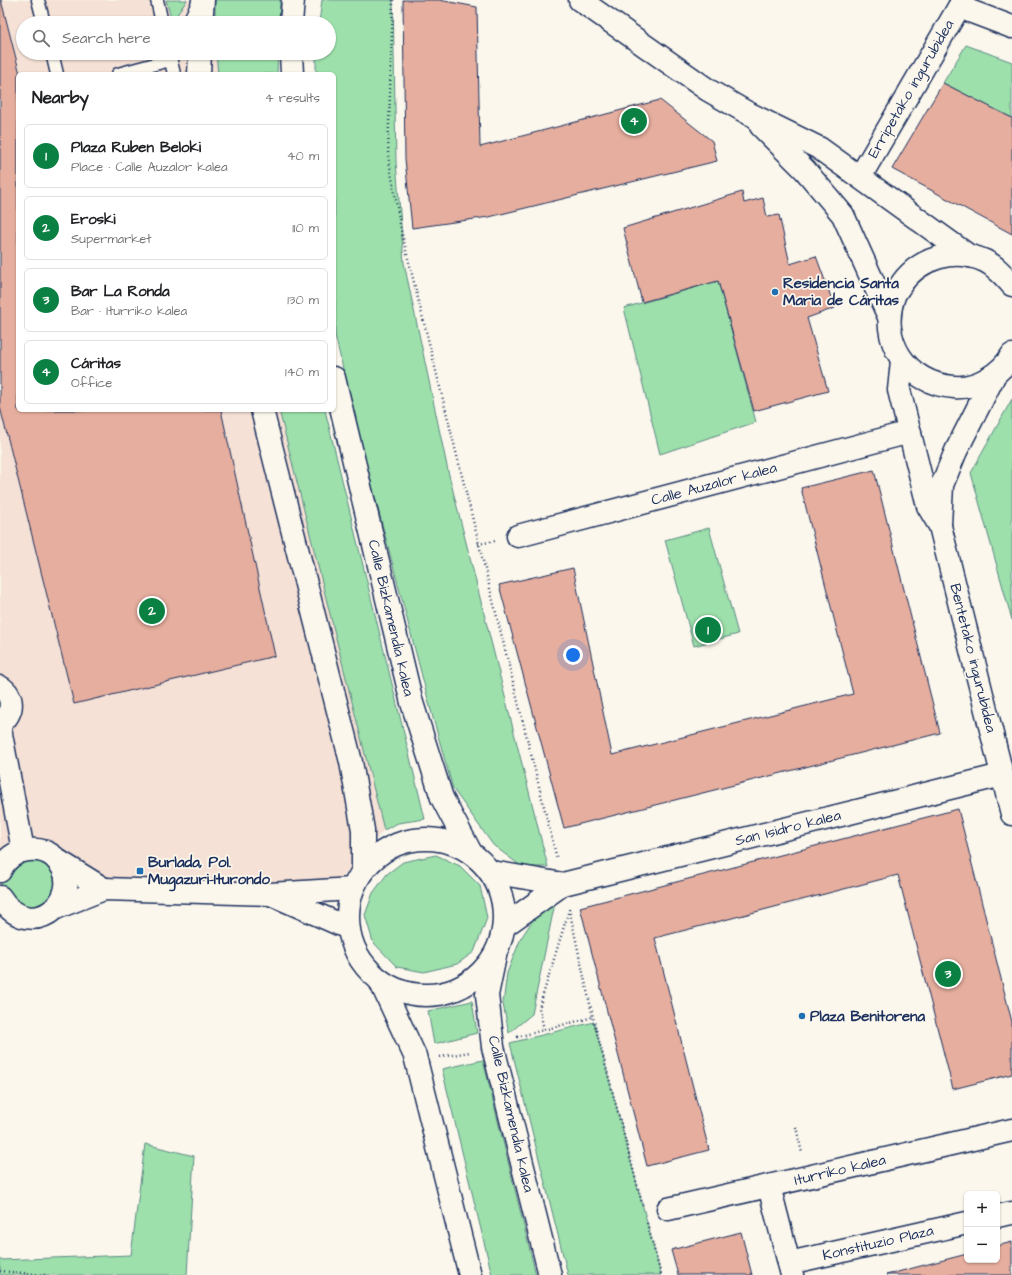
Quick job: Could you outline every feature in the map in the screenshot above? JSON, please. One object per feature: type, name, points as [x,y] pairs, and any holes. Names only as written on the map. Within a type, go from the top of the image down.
[{"type":"main road","points":[[202,16],[203,0]]},
{"type":"main road","points":[[292,16],[293,0]]},
{"type":"main road","points":[[580,0],[708,90],[746,112],[819,148],[968,256]]},
{"type":"main road","points":[[961,3],[1012,27]]},
{"type":"main road","name":"Erripetako ingurubidea","points":[[860,177],[961,3]]},
{"type":"main road","points":[[199,72],[200,60]]},
{"type":"main road","points":[[291,60],[292,72]]},
{"type":"main road","points":[[746,112],[805,170],[843,215],[889,317],[892,340],[902,361],[916,375],[934,384],[955,388],[975,385],[994,376],[1008,363],[1012,356]]},
{"type":"main road","points":[[889,317],[894,295],[906,276],[924,262],[946,255],[968,256],[986,261],[1001,272],[1012,285]]},
{"type":"main road","name":"Bentetako ingurubidea","points":[[902,361],[899,390],[928,506],[940,526],[1007,777],[1012,814]]},
{"type":"main road","name":"Bentetako ingurubidea","points":[[940,526],[942,485],[956,451],[994,376]]},
{"type":"main road","name":"Calle Bizkamendia kalea","points":[[336,386],[412,703],[442,798],[470,851],[491,872],[500,889],[504,907],[504,926],[487,995],[493,1047],[550,1275]]},
{"type":"main road","points":[[263,412],[351,762],[363,830],[363,870]]},
{"type":"main road","name":"Calle Auzalor kalea","points":[[518,536],[910,432]]},
{"type":"main road","points":[[0,686],[7,692],[11,704],[8,716],[0,723]]},
{"type":"main road","points":[[0,729],[23,850]]},
{"type":"main road","name":"San Isidro kalea","points":[[504,926],[563,884],[1007,777]]},
{"type":"main road","points":[[470,851],[448,842],[425,838],[402,842],[380,853],[363,870],[352,889],[348,908],[348,928],[354,949],[365,967],[380,981],[405,993],[432,996],[458,989],[481,974],[497,952]]},
{"type":"main road","points":[[1,868],[7,859],[15,854],[23,850],[32,849],[50,854],[57,860],[104,889]]},
{"type":"main road","points":[[56,908],[62,899],[65,889],[64,874],[57,860]]},
{"type":"main road","name":"San Isidro kalea","points":[[491,872],[563,884]]},
{"type":"main road","points":[[0,897],[6,906],[14,913],[25,917],[36,917],[47,914],[56,908],[104,889],[270,894],[352,889]]},
{"type":"main road","points":[[270,894],[348,928]]},
{"type":"main road","points":[[380,981],[415,1056],[470,1275]]},
{"type":"main road","name":"Iturriko kalea","points":[[668,1209],[1012,1130]]},
{"type":"main road","name":"Konstituzio Plaza","points":[[769,1186],[790,1269],[964,1224]]},
{"type":"main road","points":[[1000,1215],[1012,1213]]},
{"type":"lane","points":[[38,0],[42,16]]},
{"type":"lane","points":[[157,0],[160,16]]},
{"type":"lane","points":[[192,16],[200,0]]},
{"type":"lane","points":[[54,60],[57,72]]},
{"type":"lane","points":[[124,72],[157,60]]},
{"type":"lane","points":[[172,60],[174,72]]},
{"type":"path","points":[[393,0],[388,155],[401,230],[563,884],[593,1017],[645,1214]]},
{"type":"path","points":[[544,1029],[539,1008],[569,910]]},
{"type":"path","points":[[415,1056],[443,1057],[493,1047],[510,1039],[593,1017]]},
{"type":"path","points":[[647,1222],[661,1275]]},
{"type":"path","points":[[0,1271],[44,1275]]},
{"type":"shaded area","points":[[0,0],[219,0],[218,16],[16,16],[16,60],[217,60],[218,72],[16,72],[16,412],[280,412],[384,830],[336,885],[0,898]]},
{"type":"green space","points":[[166,0],[187,0],[176,16],[170,16]]},
{"type":"green space","points":[[215,0],[280,0],[279,16],[215,16]]},
{"type":"green space","points":[[322,0],[393,0],[396,162],[404,263],[448,471],[548,867],[522,867],[493,845],[453,789],[433,718],[359,436],[336,339],[336,72],[316,72],[316,60],[336,60],[336,16],[320,16]]},
{"type":"green space","points":[[966,45],[1012,62],[1012,118],[943,83]]},
{"type":"green space","points":[[217,60],[278,60],[277,72],[218,72]]},
{"type":"green space","points":[[718,281],[756,422],[660,454],[624,308]]},
{"type":"green space","points":[[1012,399],[1012,620],[971,473]]},
{"type":"green space","points":[[280,412],[325,412],[425,819],[398,823],[384,830]]},
{"type":"green space","points":[[709,528],[738,634],[694,646],[665,540]]},
{"type":"green space","points":[[436,855],[460,866],[480,886],[487,918],[474,952],[457,964],[424,972],[397,967],[373,942],[365,915],[373,893],[387,874],[403,862]]},
{"type":"green space","points":[[46,857],[62,889],[41,913],[3,897],[0,878],[9,861]]},
{"type":"green space","points":[[556,898],[532,1014],[509,1033],[503,1004],[507,973],[521,938],[542,906]]},
{"type":"green space","points":[[472,1001],[477,1033],[434,1044],[428,1011]]},
{"type":"green space","points":[[594,1022],[661,1275],[568,1275],[510,1043]]},
{"type":"green space","points":[[483,1060],[536,1275],[492,1275],[442,1069]]},
{"type":"green space","points":[[145,1144],[194,1156],[187,1275],[0,1275],[0,1260],[131,1255]]},
{"type":"building","points":[[1,0],[19,72],[16,72],[16,412],[221,412],[275,656],[74,704],[0,407]]},
{"type":"building","points":[[403,0],[439,0],[477,7],[480,147],[660,100],[712,141],[717,161],[489,217],[412,228],[405,159]]},
{"type":"building","points":[[943,83],[1012,118],[1012,234],[892,169]]},
{"type":"building","name":"Residencia Santa Maria de Cáritas","points":[[742,192],[744,203],[763,198],[767,217],[779,215],[790,264],[816,256],[835,308],[807,318],[828,391],[754,411],[718,281],[642,302],[623,228]]},
{"type":"building","points":[[874,470],[940,733],[564,828],[499,585],[573,568],[612,755],[853,694],[801,488]]},
{"type":"building","points":[[958,809],[1012,1022],[1012,1074],[953,1089],[898,875],[655,938],[709,1150],[647,1166],[580,907]]},
{"type":"building","points":[[741,1232],[752,1275],[678,1275],[671,1250]]},
{"type":"building","points":[[1012,1242],[1012,1275],[886,1275],[964,1255],[964,1263],[1000,1263],[1000,1245]]},
{"type":"place","name":"Cáritas","points":[[634,121]]},
{"type":"place","name":"Residencia Santa Maria de Cáritas","points":[[775,292]]},
{"type":"place","name":"Eroski","points":[[152,611]]},
{"type":"place","name":"Plaza Ruben Beloki","points":[[708,630]]},
{"type":"place","name":"Burlada, Pol. Mugazuri-Iturondo","points":[[140,871]]},
{"type":"place","name":"Bar La Ronda","points":[[948,974]]},
{"type":"place","name":"Plaza Benitorena","points":[[802,1016]]}]
